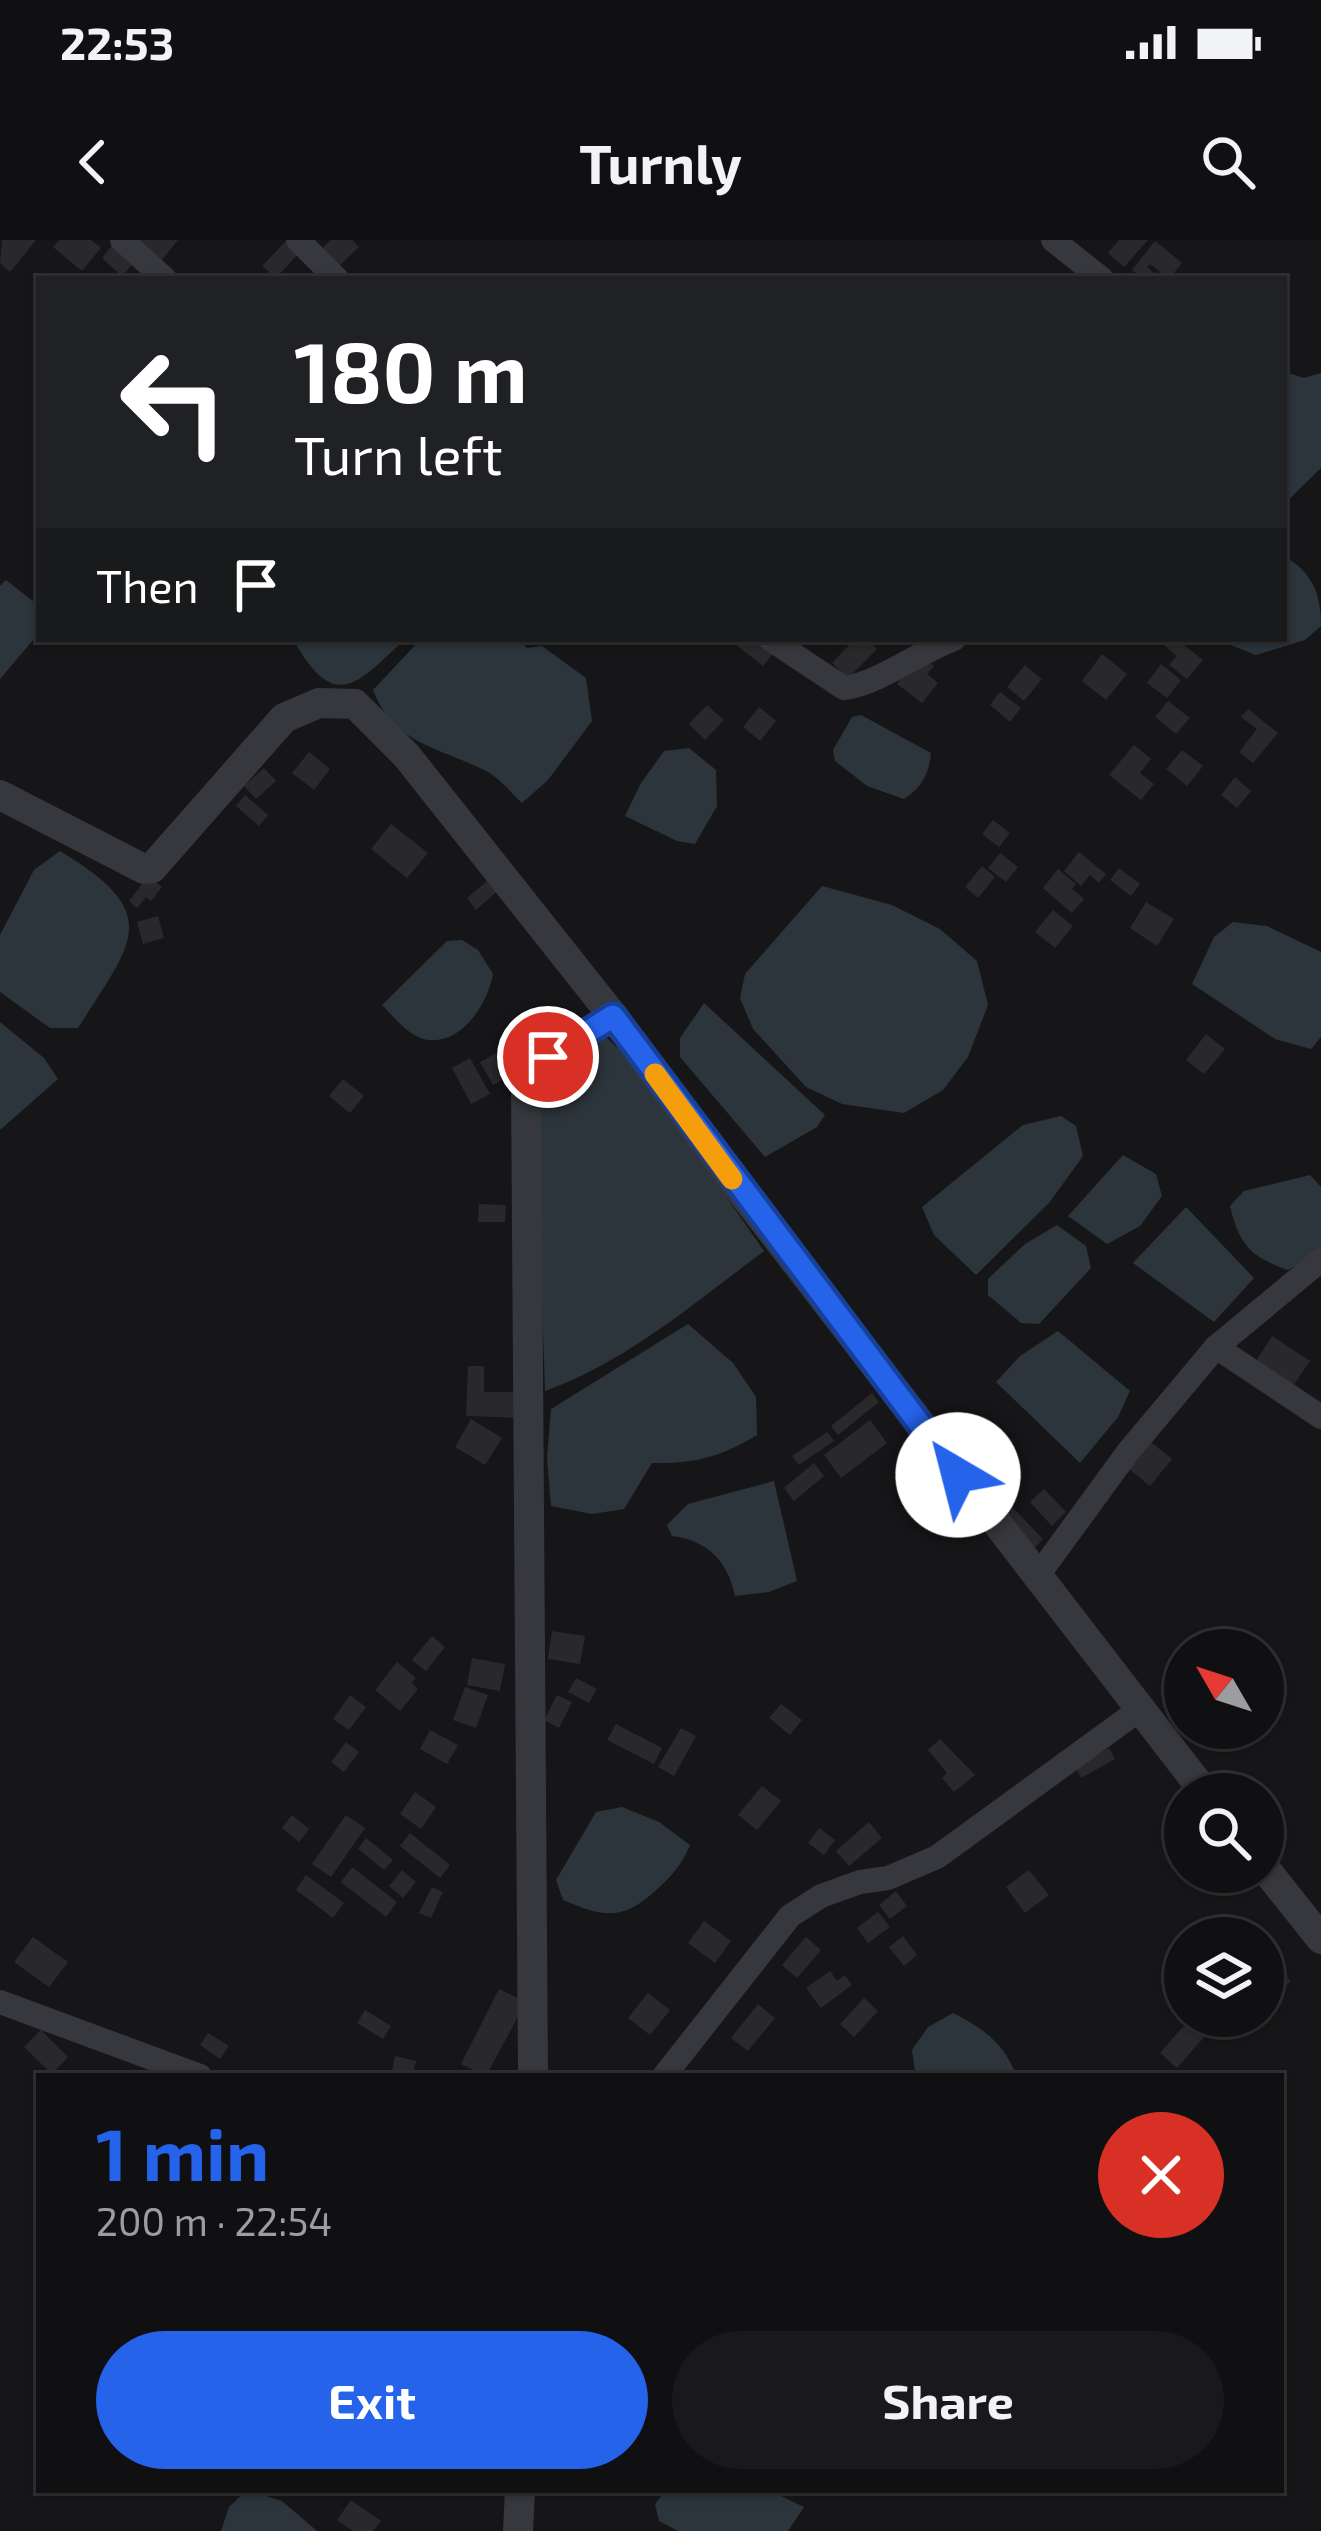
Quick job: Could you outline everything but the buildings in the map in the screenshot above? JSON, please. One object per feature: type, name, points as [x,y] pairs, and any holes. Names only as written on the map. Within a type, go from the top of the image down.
[{"type":"street","points":[[122,240],[161,276]]},
{"type":"street","points":[[298,240],[334,276]]},
{"type":"street","points":[[1053,240],[1098,276]]},
{"type":"street","points":[[775,642],[844,688],[862,684],[946,642]]},
{"type":"street","points":[[0,795],[144,869],[152,868],[284,718],[319,703],[355,704],[406,754],[613,1016],[734,1182],[1189,1773]]},
{"type":"street","points":[[533,2073],[526,1087],[548,1057],[613,1016]]},
{"type":"street","points":[[1036,1578],[1128,1452],[1216,1347],[1321,1260]]},
{"type":"street","points":[[1216,1347],[1321,1417]]},
{"type":"street","points":[[666,2073],[790,1916],[821,1896],[888,1878],[937,1857],[1139,1710]]},
{"type":"street","points":[[1284,1892],[1321,1939]]},
{"type":"street","points":[[0,2002],[192,2073]]},
{"type":"street","points":[[518,2531],[520,2493]]},
{"type":"shaded area","points":[[1287,373],[1304,378],[1321,373],[1321,468],[1287,501]]},
{"type":"shaded area","points":[[1287,558],[1313,585],[1321,626],[1305,640],[1256,655],[1224,642],[1287,642]]},
{"type":"shaded area","points":[[6,580],[36,604],[36,637],[0,679],[0,586]]},
{"type":"shaded area","points":[[295,642],[402,642],[374,668],[347,684],[322,677]]},
{"type":"shaded area","points":[[418,642],[521,642],[527,648],[542,646],[586,678],[592,721],[548,780],[522,803],[491,774],[406,733],[382,708],[373,690]]},
{"type":"shaded area","points":[[861,715],[931,753],[924,779],[904,799],[867,786],[835,761],[833,750],[852,717]]},
{"type":"shaded area","points":[[689,748],[716,770],[717,806],[695,844],[677,841],[625,816],[664,751]]},
{"type":"shaded area","points":[[60,851],[115,893],[126,911],[129,930],[113,972],[78,1028],[50,1028],[0,992],[0,935],[34,870]]},
{"type":"shaded area","points":[[822,886],[892,905],[940,929],[977,961],[988,1005],[968,1057],[943,1090],[904,1113],[842,1104],[806,1087],[753,1029],[740,998],[745,974]]},
{"type":"shaded area","points":[[1233,922],[1267,926],[1321,952],[1321,1037],[1311,1049],[1275,1039],[1192,984],[1214,937]]},
{"type":"shaded area","points":[[462,940],[478,950],[493,974],[486,997],[472,1019],[453,1035],[429,1040],[416,1036],[382,1005],[447,941]]},
{"type":"shaded area","points":[[704,1003],[825,1115],[817,1127],[765,1157],[680,1057],[680,1038]]},
{"type":"shaded area","points":[[0,1022],[44,1058],[58,1079],[0,1130]]},
{"type":"shaded area","points":[[607,1038],[634,1064],[764,1251],[632,1347],[545,1391],[535,1090],[568,1058]]},
{"type":"shaded area","points":[[1061,1116],[1076,1126],[1083,1156],[1049,1203],[976,1275],[934,1235],[922,1207],[1023,1125]]},
{"type":"shaded area","points":[[1123,1155],[1156,1174],[1162,1196],[1140,1226],[1107,1244],[1068,1216]]},
{"type":"shaded area","points":[[1310,1175],[1321,1187],[1321,1252],[1288,1270],[1248,1247],[1230,1206],[1244,1191]]},
{"type":"shaded area","points":[[1186,1207],[1254,1278],[1214,1322],[1133,1263]]},
{"type":"shaded area","points":[[1057,1225],[1086,1246],[1091,1268],[1039,1324],[1021,1323],[988,1295],[988,1279],[1025,1244]]},
{"type":"shaded area","points":[[688,1324],[733,1363],[756,1397],[757,1435],[707,1458],[652,1463],[624,1509],[592,1514],[551,1506],[547,1458],[551,1409]]},
{"type":"shaded area","points":[[1058,1331],[1130,1391],[1118,1417],[1080,1463],[996,1382],[1020,1356]]},
{"type":"shaded area","points":[[774,1481],[797,1581],[769,1592],[735,1596],[714,1554],[696,1542],[672,1536],[667,1525],[688,1504]]},
{"type":"shaded area","points":[[622,1807],[659,1822],[690,1845],[679,1865],[642,1902],[621,1912],[589,1910],[563,1900],[556,1880],[596,1812]]},
{"type":"shaded area","points":[[953,2013],[992,2038],[1015,2073],[917,2073],[912,2050],[928,2027]]},
{"type":"shaded area","points":[[244,2493],[257,2493],[282,2501],[317,2531],[221,2531],[229,2507]]},
{"type":"shaded area","points":[[664,2493],[775,2493],[804,2507],[788,2531],[678,2531],[659,2521],[655,2504]]},
{"type":"slow traffic","points":[[655,1074],[732,1179]]},
{"type":"route","points":[[548,1057],[613,1016],[958,1475]]}]
